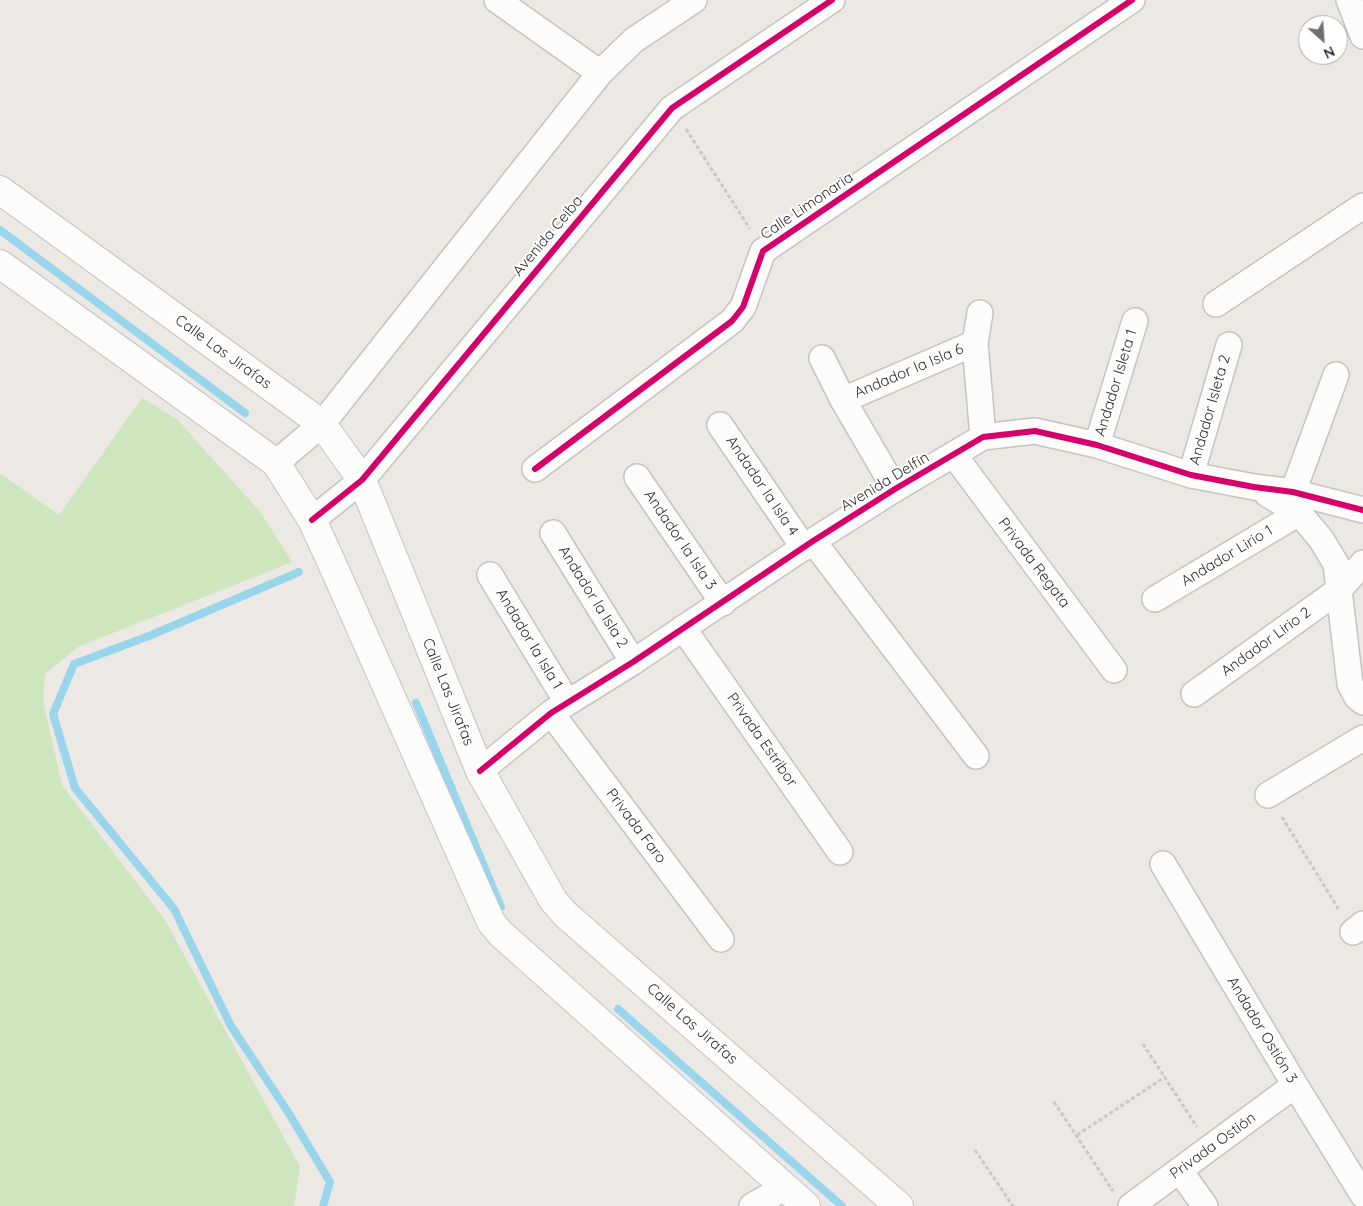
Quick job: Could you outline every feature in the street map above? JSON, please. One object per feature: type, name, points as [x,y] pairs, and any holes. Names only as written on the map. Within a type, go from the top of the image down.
[{"type":"main road","name":"Calle Las Jirafas","points":[[0,190],[322,424],[362,480],[480,771],[553,900],[565,914],[899,1206]]},
{"type":"main road","points":[[0,264],[276,462],[312,520],[491,922],[500,933],[806,1206]]},
{"type":"street","points":[[497,0],[600,73]]},
{"type":"street","points":[[276,462],[322,424],[600,73],[634,40],[694,0]]},
{"type":"street","name":"Avenida Ceiba","points":[[312,520],[362,480],[672,108],[832,0]]},
{"type":"street","name":"Calle Limonaria","points":[[535,469],[732,321],[743,307],[763,251],[1132,0]]},
{"type":"street","points":[[1349,0],[1362,33]]},
{"type":"street","points":[[1216,304],[1363,206]]},
{"type":"street","points":[[980,314],[975,343],[982,438]]},
{"type":"street","name":"Andador Isleta 1","points":[[1097,445],[1135,321]]},
{"type":"street","name":"Andador la Isla 6","points":[[842,400],[975,343]]},
{"type":"street","name":"Andador Isleta 2","points":[[1191,475],[1229,345]]},
{"type":"street","points":[[822,358],[842,400],[895,489]]},
{"type":"street","points":[[1296,502],[1336,375]]},
{"type":"street","name":"Andador la Isla 4","points":[[720,425],[809,544]]},
{"type":"street","name":"Avenida Delfín","points":[[480,771],[559,708],[633,662],[895,489],[982,438],[1035,431],[1097,445],[1191,475],[1254,487],[1296,502]]},
{"type":"street","name":"Privada Regata","points":[[954,455],[1114,670]]},
{"type":"street","name":"Andador la Isla 3","points":[[637,477],[723,603]]},
{"type":"street","points":[[1296,502],[1363,510]]},
{"type":"street","points":[[1296,502],[1336,564],[1350,684],[1357,697],[1363,702]]},
{"type":"street","name":"Andador Lirio 1","points":[[1155,599],[1296,502]]},
{"type":"street","name":"Andador la Isla 2","points":[[552,532],[633,662]]},
{"type":"street","points":[[809,544],[976,756]]},
{"type":"street","name":"Andador Lirio 2","points":[[1194,694],[1339,590],[1363,563]]},
{"type":"street","name":"Andador la Isla 1","points":[[490,575],[559,708]]},
{"type":"street","name":"Privada Estribor","points":[[683,628],[840,852]]},
{"type":"street","name":"Privada Faro","points":[[559,708],[721,939]]},
{"type":"street","points":[[1268,795],[1363,738]]},
{"type":"street","name":"Andador Ostión 3","points":[[1163,864],[1295,1086],[1363,1195]]},
{"type":"street","name":"Privada Ostión","points":[[1124,1202],[1180,1170],[1295,1086]]},
{"type":"street","points":[[1180,1170],[1205,1206]]},
{"type":"street","points":[[752,1206],[786,1187]]},
{"type":"path","points":[[672,108],[763,251]]},
{"type":"path","points":[[1268,795],[1358,928]]},
{"type":"path","points":[[1143,1044],[1211,1148]]},
{"type":"path","points":[[1077,1135],[1165,1077]]},
{"type":"path","points":[[1054,1102],[1124,1202]]},
{"type":"path","points":[[975,1150],[1012,1206]]},
{"type":"green space","points":[[142,398],[177,419],[261,513],[292,562],[78,647],[45,674],[43,700],[62,785],[165,920],[300,1167],[294,1206],[0,1206],[0,473],[59,515]]},
{"type":"waterway","points":[[0,230],[245,413]]},
{"type":"waterway","points":[[299,572],[149,636],[74,664],[53,714],[75,788],[174,909],[231,1026],[288,1112],[330,1182],[323,1206]]},
{"type":"waterway","points":[[416,703],[501,907]]},
{"type":"waterway","points":[[618,1009],[842,1206]]},
{"type":"cycle path","points":[[312,520],[362,480],[672,108],[832,0]]},
{"type":"cycle path","points":[[535,469],[732,321],[743,307],[763,251],[1132,0]]},
{"type":"cycle path","points":[[480,771],[551,713],[633,662],[813,541],[895,489],[983,437],[1035,431],[1097,445],[1191,475],[1293,492],[1363,510]]}]
